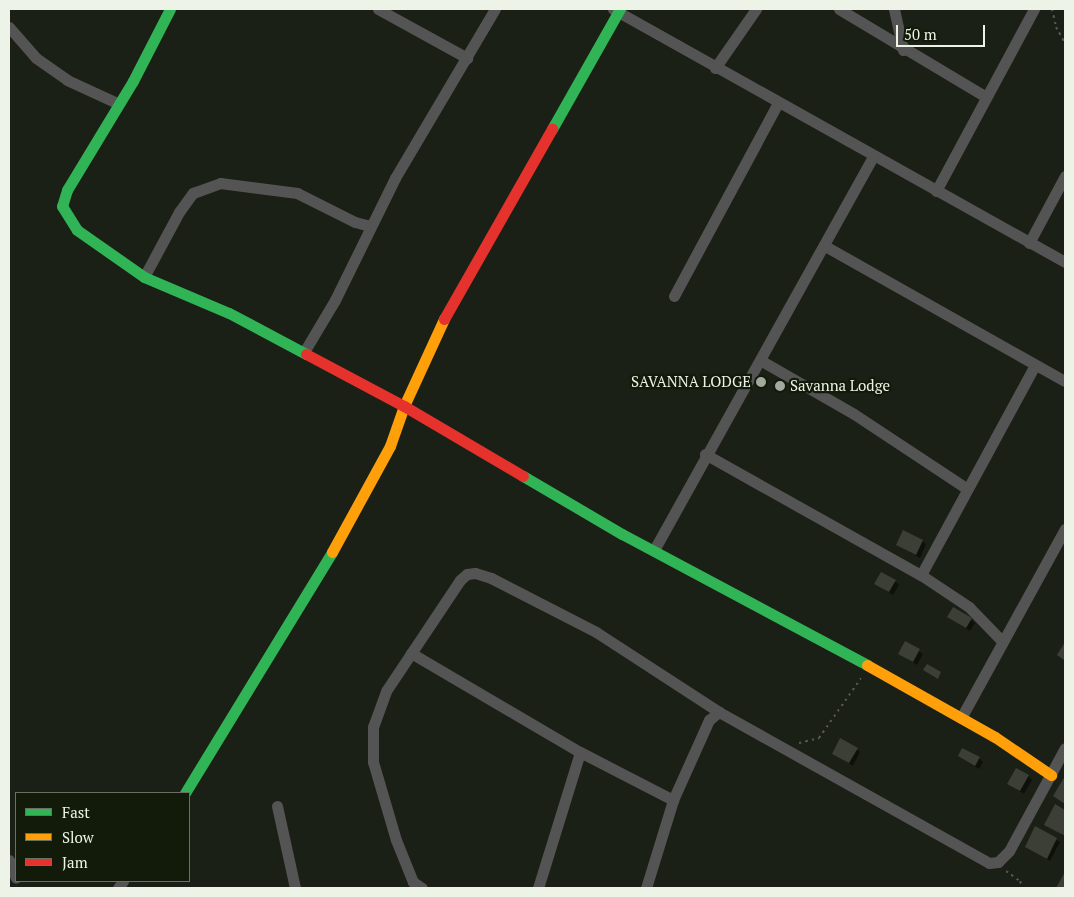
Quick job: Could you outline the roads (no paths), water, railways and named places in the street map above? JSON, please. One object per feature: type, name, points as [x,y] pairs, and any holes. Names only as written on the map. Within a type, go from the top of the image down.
[{"type":"street","points":[[170,9],[133,80],[116,103],[67,190],[62,206],[77,230],[144,277],[172,290],[198,298],[404,406],[654,550],[779,614],[868,667],[961,718],[1051,775]]},
{"type":"street","points":[[378,9],[467,58]]},
{"type":"street","points":[[304,352],[335,300],[370,226],[496,9]]},
{"type":"street","points":[[715,68],[756,9]]},
{"type":"street","points":[[839,9],[903,50],[986,97]]},
{"type":"street","points":[[894,9],[903,50]]},
{"type":"street","points":[[936,191],[1034,9]]},
{"type":"street","points":[[186,792],[345,531],[390,446],[404,406],[444,320],[617,10],[873,157],[1065,262]]},
{"type":"street","points":[[9,27],[36,58],[67,80],[116,103]]},
{"type":"street","points":[[674,296],[778,103]]},
{"type":"street","points":[[654,550],[705,454],[825,246],[873,157]]},
{"type":"street","points":[[1030,244],[1065,176]]},
{"type":"street","points":[[144,277],[179,212],[192,193],[220,183],[297,193],[354,222],[370,226]]},
{"type":"street","points":[[825,246],[1065,381]]},
{"type":"street","points":[[760,360],[854,414],[966,488]]},
{"type":"street","points":[[921,575],[966,488],[1035,365]]},
{"type":"street","points":[[705,454],[921,575],[969,607],[1002,641]]},
{"type":"street","points":[[961,718],[1065,529]]},
{"type":"street","points":[[422,888],[413,882],[396,840],[371,750],[373,727],[381,701],[411,653],[460,580],[475,573],[596,632],[719,712],[781,745],[983,861],[998,862],[1008,851],[1065,748]]},
{"type":"street","points":[[411,653],[580,752],[673,800]]},
{"type":"street","points":[[646,888],[673,800],[709,720],[719,712]]},
{"type":"street","points":[[538,888],[580,752]]},
{"type":"street","points":[[277,806],[295,888]]},
{"type":"street","points":[[9,860],[15,874]]},
{"type":"place","name":"SAVANNA LODGE","points":[[761,382]]},
{"type":"place","name":"Savanna Lodge","points":[[780,386]]}]
